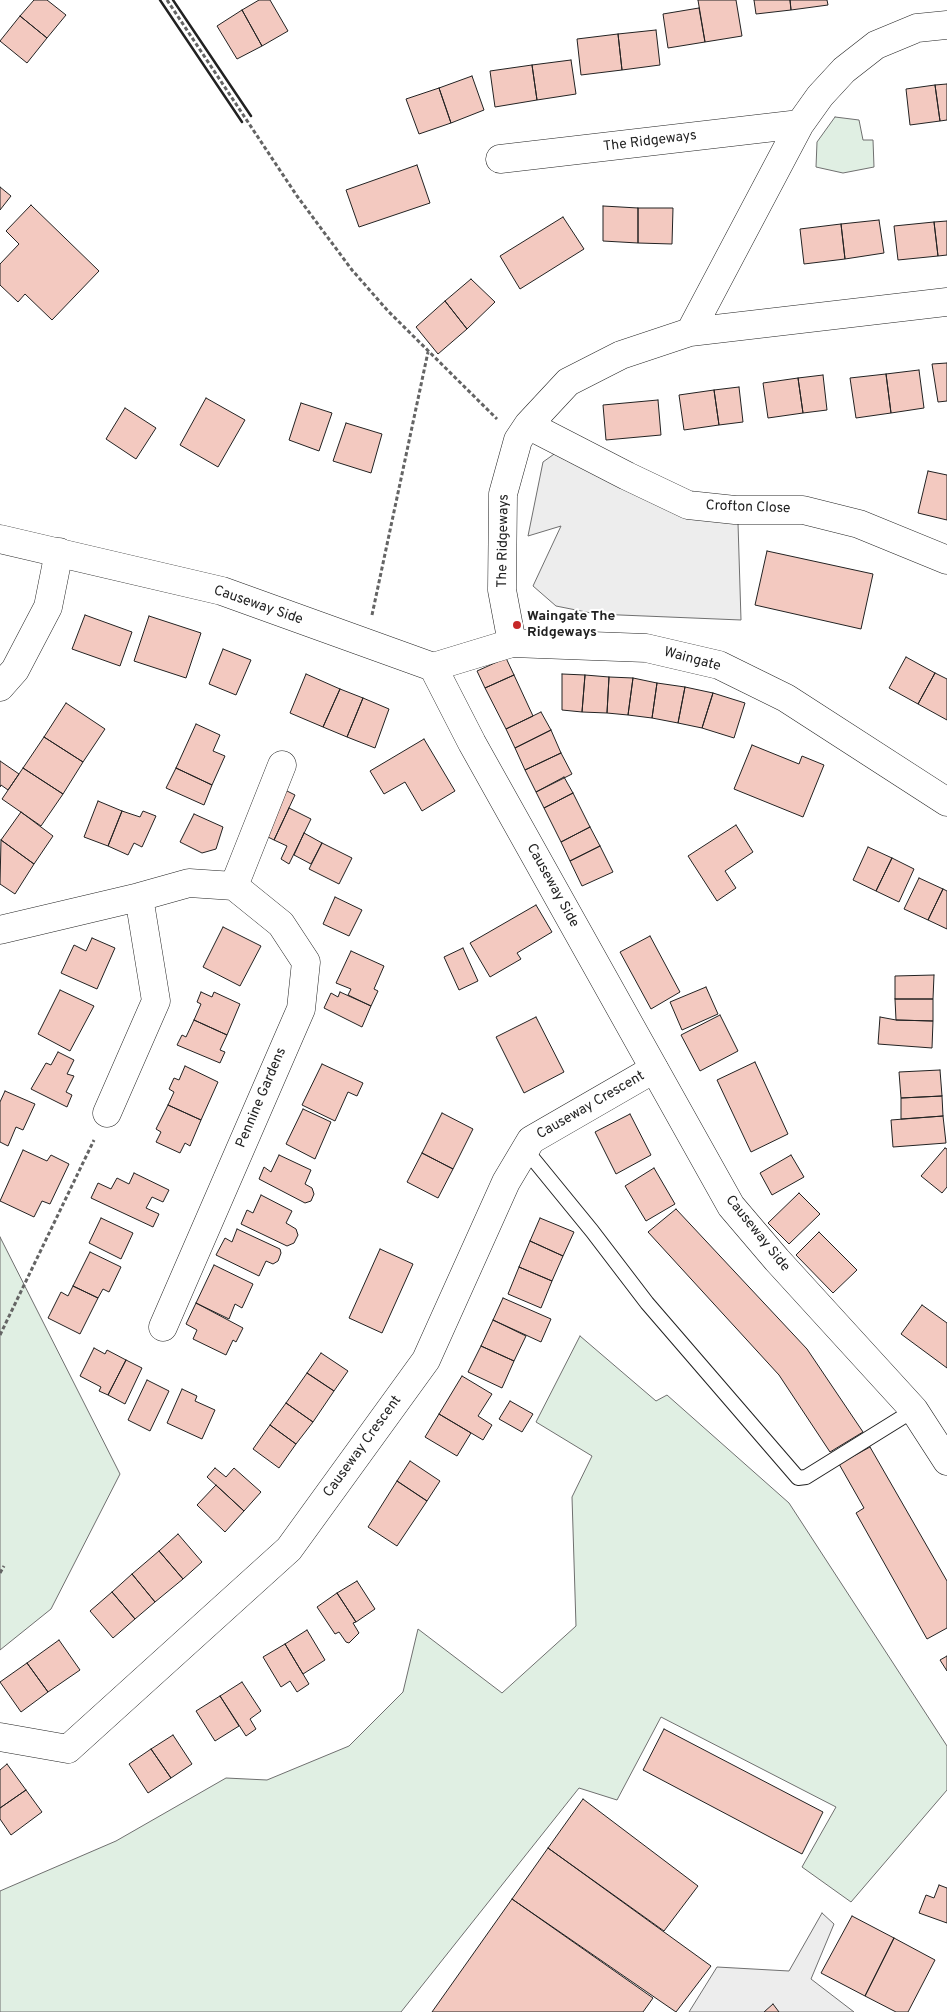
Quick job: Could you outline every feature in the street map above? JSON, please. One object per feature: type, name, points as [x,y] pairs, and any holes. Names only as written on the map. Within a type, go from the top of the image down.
[{"type":"street","points":[[690,332],[800,124],[820,96],[844,70],[876,45],[917,28],[947,25]]},
{"type":"street","name":"The Ridgeways","points":[[500,160],[800,124]]},
{"type":"street","name":"The Ridgeways","points":[[512,643],[502,590],[503,494],[523,432],[568,382],[621,355],[690,332],[947,302]]},
{"type":"street","name":"Crofton Close","points":[[523,432],[627,476],[688,505],[735,510],[803,510],[859,524],[947,560]]},
{"type":"street","name":"Causeway Side","points":[[0,539],[222,591],[433,667],[472,743],[731,1206],[914,1410],[947,1461]]},
{"type":"street","points":[[0,687],[15,670],[48,606],[59,552]]},
{"type":"street","name":"Waingate","points":[[433,667],[512,643],[646,648],[719,665],[786,698],[947,802]]},
{"type":"street","points":[[0,930],[139,897],[189,883],[234,886],[282,765]]},
{"type":"street","name":"Pennine Gardens","points":[[163,1327],[301,1009],[306,962],[281,924],[234,886]]},
{"type":"street","points":[[107,1113],[156,1001],[139,897]]},
{"type":"street","name":"Causeway Crescent","points":[[0,1737],[68,1749],[289,1549],[426,1360],[506,1182],[531,1140],[654,1070]]},
{"type":"lane","points":[[525,1149],[592,1231],[647,1303],[798,1478],[806,1477],[914,1410]]},
{"type":"path","points":[[167,0],[297,196],[352,270],[388,311],[428,351],[523,432]]},
{"type":"path","points":[[366,644],[428,351]]},
{"type":"path","points":[[0,1335],[107,1113]]},
{"type":"path","points":[[0,1573],[4,1566]]},
{"type":"green space","points":[[835,117],[859,120],[863,140],[873,140],[874,167],[843,173],[816,167],[817,142]]},
{"type":"green space","points":[[0,1237],[120,1474],[51,1609],[0,1650]]},
{"type":"green space","points":[[580,1336],[656,1401],[667,1395],[789,1503],[947,1746],[947,1790],[851,1902],[802,1867],[836,1807],[661,1717],[617,1800],[579,1788],[401,2012],[0,2012],[0,1891],[116,1841],[226,1778],[267,1780],[349,1746],[403,1692],[418,1629],[502,1693],[576,1626],[572,1497],[592,1456],[536,1422]]},
{"type":"shaded area","points":[[557,452],[738,523],[741,620],[596,614],[556,606],[533,586],[561,526],[528,536],[543,462]]},
{"type":"shaded area","points":[[822,1913],[834,1924],[811,1979],[854,2012],[689,2012],[717,1967],[789,1971]]},
{"type":"building","points":[[34,0],[47,0],[66,15],[47,38],[20,16]]},
{"type":"building","points":[[259,0],[270,0],[288,31],[262,46],[242,10]]},
{"type":"building","points":[[698,0],[736,0],[742,36],[705,42]]},
{"type":"building","points":[[754,0],[790,0],[791,10],[756,14]]},
{"type":"building","points":[[790,0],[827,0],[828,5],[791,10]]},
{"type":"building","points":[[699,8],[705,42],[668,48],[663,14]]},
{"type":"building","points":[[242,10],[262,46],[237,59],[217,26]]},
{"type":"building","points":[[20,16],[47,38],[27,63],[0,41]]},
{"type":"building","points":[[656,30],[660,65],[622,70],[618,34]]},
{"type":"building","points":[[618,34],[622,70],[581,75],[577,39]]},
{"type":"building","points":[[571,60],[576,94],[537,100],[532,65]]},
{"type":"building","points":[[532,65],[537,100],[495,107],[490,71]]},
{"type":"building","points":[[472,76],[484,110],[451,123],[439,88]]},
{"type":"building","points":[[947,84],[947,120],[940,121],[935,85]]},
{"type":"building","points":[[935,85],[940,121],[910,125],[906,89]]},
{"type":"building","points":[[439,88],[451,123],[419,134],[406,99]]},
{"type":"building","points":[[417,165],[430,203],[359,227],[346,190]]},
{"type":"building","points":[[0,187],[11,196],[0,210]]},
{"type":"building","points":[[31,205],[99,271],[52,320],[25,294],[18,302],[0,285],[0,264],[19,244],[6,231]]},
{"type":"building","points":[[603,206],[638,208],[638,243],[603,241]]},
{"type":"building","points":[[638,208],[673,208],[672,244],[638,243]]},
{"type":"building","points":[[563,217],[584,249],[520,289],[500,256]]},
{"type":"building","points":[[879,220],[884,253],[845,259],[841,224]]},
{"type":"building","points":[[947,221],[947,255],[938,256],[934,222]]},
{"type":"building","points":[[934,222],[938,256],[898,260],[894,226]]},
{"type":"building","points":[[841,224],[845,259],[804,264],[800,229]]},
{"type":"building","points":[[471,279],[495,302],[467,329],[445,301]]},
{"type":"building","points":[[445,301],[467,329],[438,354],[416,327]]},
{"type":"building","points":[[947,363],[947,401],[938,402],[932,364]]},
{"type":"building","points":[[919,370],[924,408],[891,413],[886,374]]},
{"type":"building","points":[[886,374],[891,413],[856,418],[850,378]]},
{"type":"building","points":[[823,375],[827,410],[803,413],[798,378]]},
{"type":"building","points":[[798,378],[803,413],[768,418],[763,383]]},
{"type":"building","points":[[739,387],[743,422],[719,425],[714,390]]},
{"type":"building","points":[[714,390],[719,425],[684,430],[679,395]]},
{"type":"building","points":[[206,398],[245,420],[218,467],[180,445]]},
{"type":"building","points":[[658,400],[661,435],[606,440],[603,405]]},
{"type":"building","points":[[301,403],[332,413],[319,451],[289,440]]},
{"type":"building","points":[[125,408],[156,428],[136,459],[106,439]]},
{"type":"building","points":[[346,423],[382,434],[371,473],[333,461]]},
{"type":"building","points":[[928,471],[947,475],[947,520],[918,513]]},
{"type":"building","points":[[767,551],[873,574],[861,629],[755,605]]},
{"type":"building","points":[[85,615],[132,632],[120,666],[72,649]]},
{"type":"building","points":[[149,616],[201,633],[186,678],[134,661]]},
{"type":"building","points":[[223,649],[251,660],[236,695],[209,684]]},
{"type":"building","points":[[906,657],[935,673],[918,704],[889,688]]},
{"type":"building","points":[[506,658],[514,675],[485,688],[477,671]]},
{"type":"building","points":[[935,673],[947,679],[947,720],[918,704]]},
{"type":"building","points":[[306,674],[340,689],[323,727],[290,713]]},
{"type":"building","points":[[562,674],[585,675],[582,712],[562,710]]},
{"type":"building","points":[[514,675],[533,716],[506,729],[485,688]]},
{"type":"building","points":[[585,675],[609,677],[607,713],[582,712]]},
{"type":"building","points":[[609,677],[633,678],[628,715],[607,713]]},
{"type":"building","points":[[633,678],[657,683],[652,718],[628,715]]},
{"type":"building","points":[[657,683],[685,687],[678,723],[652,718]]},
{"type":"building","points":[[685,687],[713,693],[702,728],[678,723]]},
{"type":"building","points":[[340,689],[363,698],[347,737],[323,727]]},
{"type":"building","points":[[713,693],[745,703],[734,738],[702,728]]},
{"type":"building","points":[[363,698],[389,709],[375,748],[347,737]]},
{"type":"building","points":[[66,703],[105,729],[83,762],[44,737]]},
{"type":"building","points":[[541,712],[551,730],[515,748],[506,729]]},
{"type":"building","points":[[196,724],[220,735],[213,751],[225,756],[212,785],[176,768]]},
{"type":"building","points":[[551,730],[561,753],[525,770],[515,748]]},
{"type":"building","points":[[44,737],[83,762],[63,794],[23,768]]},
{"type":"building","points":[[424,739],[455,791],[422,811],[405,782],[384,794],[370,771]]},
{"type":"building","points":[[752,745],[799,764],[802,756],[824,765],[803,817],[734,789]]},
{"type":"building","points":[[561,753],[572,774],[536,792],[525,770]]},
{"type":"building","points":[[0,761],[19,774],[8,790],[1,785],[0,787]]},
{"type":"building","points":[[23,768],[63,794],[41,826],[2,799]]},
{"type":"building","points":[[176,768],[212,785],[204,805],[166,788]]},
{"type":"building","points":[[564,777],[573,793],[544,808],[536,792]]},
{"type":"building","points":[[279,787],[295,795],[274,840],[258,832]]},
{"type":"building","points":[[573,793],[590,827],[561,842],[544,808]]},
{"type":"building","points":[[98,801],[122,811],[108,846],[84,837]]},
{"type":"building","points":[[289,808],[311,819],[289,864],[281,859],[287,846],[274,840]]},
{"type":"building","points":[[122,811],[140,817],[143,811],[156,816],[142,847],[134,843],[128,855],[108,846]]},
{"type":"building","points":[[21,812],[53,836],[34,864],[1,840]]},
{"type":"building","points":[[194,814],[223,827],[216,849],[202,853],[180,842]]},
{"type":"building","points":[[736,825],[753,852],[725,871],[736,888],[717,901],[688,856]]},
{"type":"building","points":[[590,827],[600,846],[570,861],[561,842]]},
{"type":"building","points":[[304,833],[322,843],[311,864],[294,855]]},
{"type":"building","points":[[1,840],[34,864],[15,894],[0,884]]},
{"type":"building","points":[[322,843],[352,858],[339,884],[309,869]]},
{"type":"building","points":[[600,846],[613,872],[582,886],[570,861]]},
{"type":"building","points":[[868,847],[892,858],[876,891],[853,880]]},
{"type":"building","points":[[892,858],[914,869],[899,902],[876,891]]},
{"type":"building","points":[[919,878],[943,889],[928,920],[904,909]]},
{"type":"building","points":[[943,889],[947,891],[947,929],[928,920]]},
{"type":"building","points":[[335,897],[362,910],[349,936],[323,924]]},
{"type":"building","points":[[536,905],[552,932],[517,953],[521,959],[490,977],[470,943]]},
{"type":"building","points":[[223,927],[261,946],[240,986],[203,967]]},
{"type":"building","points":[[650,936],[680,992],[651,1009],[620,952]]},
{"type":"building","points":[[92,938],[115,948],[97,989],[61,973],[74,945],[86,951]]},
{"type":"building","points":[[463,948],[478,981],[459,990],[444,957]]},
{"type":"building","points":[[351,951],[384,966],[374,989],[378,991],[371,1006],[348,995],[351,989],[336,983]]},
{"type":"building","points":[[934,975],[933,999],[895,999],[895,976]]},
{"type":"building","points":[[706,987],[718,1014],[682,1030],[670,1002]]},
{"type":"building","points":[[60,990],[94,1006],[70,1051],[38,1034]]},
{"type":"building","points":[[201,992],[212,997],[214,992],[240,1004],[227,1035],[194,1020],[201,1004],[197,1002]]},
{"type":"building","points":[[340,992],[371,1006],[362,1027],[324,1008],[331,993],[338,997]]},
{"type":"building","points":[[895,999],[933,999],[933,1021],[896,1020]]},
{"type":"building","points":[[720,1015],[738,1051],[700,1071],[681,1035]]},
{"type":"building","points":[[536,1017],[564,1072],[524,1093],[496,1037]]},
{"type":"building","points":[[880,1017],[896,1020],[933,1021],[932,1048],[878,1044]]},
{"type":"building","points":[[194,1020],[227,1035],[220,1050],[225,1052],[220,1063],[177,1045],[182,1035],[186,1037]]},
{"type":"building","points":[[58,1052],[74,1060],[67,1074],[74,1076],[66,1092],[72,1095],[67,1107],[31,1089],[46,1063],[51,1065]]},
{"type":"building","points":[[755,1062],[788,1134],[751,1152],[717,1080]]},
{"type":"building","points":[[322,1064],[363,1083],[357,1096],[348,1092],[335,1121],[302,1105]]},
{"type":"building","points":[[185,1066],[218,1082],[201,1120],[168,1105],[174,1092],[169,1089],[174,1078],[179,1080]]},
{"type":"building","points":[[940,1070],[942,1096],[901,1098],[899,1072]]},
{"type":"building","points":[[5,1091],[35,1104],[23,1130],[16,1127],[8,1146],[0,1142],[0,1102]]},
{"type":"building","points":[[942,1096],[943,1116],[901,1119],[901,1098]]},
{"type":"building","points":[[168,1105],[201,1120],[190,1146],[185,1143],[180,1153],[156,1142],[161,1132],[156,1129]]},
{"type":"building","points":[[303,1109],[331,1122],[315,1159],[286,1144]]},
{"type":"building","points":[[442,1113],[473,1129],[453,1169],[422,1153]]},
{"type":"building","points":[[630,1114],[651,1155],[616,1174],[595,1132]]},
{"type":"building","points":[[943,1116],[946,1143],[893,1147],[891,1120]]},
{"type":"building","points":[[945,1148],[947,1149],[947,1187],[942,1193],[921,1176]]},
{"type":"building","points":[[23,1150],[47,1161],[51,1155],[69,1164],[50,1204],[42,1201],[34,1217],[0,1201]]},
{"type":"building","points":[[422,1153],[453,1169],[438,1198],[407,1182]]},
{"type":"building","points":[[279,1155],[311,1170],[305,1184],[312,1188],[314,1194],[311,1201],[305,1203],[259,1179],[264,1167],[271,1172]]},
{"type":"building","points":[[791,1155],[804,1177],[772,1195],[760,1173]]},
{"type":"building","points":[[654,1168],[675,1204],[646,1221],[625,1186]]},
{"type":"building","points":[[134,1173],[169,1190],[163,1202],[152,1197],[146,1208],[159,1214],[153,1227],[91,1198],[98,1183],[111,1189],[117,1178],[129,1184]]},
{"type":"building","points":[[799,1193],[820,1214],[789,1244],[768,1223]]},
{"type":"building","points":[[261,1195],[292,1211],[286,1223],[296,1229],[298,1235],[294,1243],[287,1246],[241,1224],[247,1210],[253,1213]]},
{"type":"building","points":[[676,1209],[807,1349],[863,1432],[830,1452],[779,1375],[648,1232]]},
{"type":"building","points":[[101,1218],[133,1233],[121,1259],[89,1243]]},
{"type":"building","points":[[540,1218],[574,1232],[563,1256],[530,1241]]},
{"type":"building","points":[[237,1229],[280,1249],[281,1253],[278,1261],[273,1264],[266,1261],[259,1276],[216,1255],[225,1238],[232,1242]]},
{"type":"building","points":[[819,1232],[857,1270],[833,1293],[796,1255]]},
{"type":"building","points":[[530,1241],[563,1256],[552,1281],[519,1267]]},
{"type":"building","points":[[380,1249],[413,1264],[382,1333],[349,1318]]},
{"type":"building","points":[[90,1252],[121,1267],[109,1292],[103,1289],[98,1298],[73,1286]]},
{"type":"building","points":[[214,1265],[253,1284],[242,1308],[235,1304],[229,1319],[196,1303]]},
{"type":"building","points":[[519,1267],[552,1281],[541,1308],[508,1294]]},
{"type":"building","points":[[73,1286],[98,1298],[80,1334],[48,1318],[61,1292],[68,1296]]},
{"type":"building","points":[[503,1298],[551,1319],[541,1342],[493,1320]]},
{"type":"building","points":[[196,1303],[243,1328],[236,1342],[233,1340],[226,1355],[193,1339],[197,1330],[186,1324]]},
{"type":"building","points":[[922,1305],[947,1323],[947,1368],[901,1334]]},
{"type":"building","points":[[493,1320],[526,1336],[514,1361],[481,1346]]},
{"type":"building","points":[[481,1346],[514,1361],[502,1388],[468,1372]]},
{"type":"building","points":[[94,1348],[105,1354],[107,1350],[126,1360],[108,1395],[99,1391],[101,1387],[80,1376]]},
{"type":"building","points":[[321,1353],[348,1371],[334,1391],[307,1373]]},
{"type":"building","points":[[126,1360],[142,1368],[125,1404],[108,1395]]},
{"type":"building","points":[[307,1373],[334,1391],[313,1422],[286,1403]]},
{"type":"building","points":[[462,1376],[492,1394],[478,1416],[492,1425],[483,1440],[439,1414]]},
{"type":"building","points":[[147,1380],[169,1391],[150,1431],[128,1420]]},
{"type":"building","points":[[182,1389],[197,1396],[195,1401],[215,1410],[202,1439],[167,1423]]},
{"type":"building","points":[[510,1401],[533,1414],[522,1432],[499,1419]]},
{"type":"building","points":[[286,1403],[313,1422],[296,1444],[270,1425]]},
{"type":"building","points":[[439,1414],[471,1433],[457,1456],[425,1437]]},
{"type":"building","points":[[270,1425],[296,1444],[279,1468],[253,1449]]},
{"type":"building","points":[[870,1447],[947,1581],[947,1628],[927,1639],[856,1513],[864,1508],[839,1464]]},
{"type":"building","points":[[410,1461],[440,1481],[427,1501],[397,1481]]},
{"type":"building","points":[[215,1468],[226,1477],[234,1468],[261,1492],[244,1511],[207,1477]]},
{"type":"building","points":[[397,1481],[427,1501],[397,1546],[368,1527]]},
{"type":"building","points":[[216,1485],[244,1511],[225,1532],[197,1505]]},
{"type":"building","points":[[178,1534],[202,1562],[183,1579],[159,1551]]},
{"type":"building","points":[[159,1551],[183,1579],[155,1602],[132,1574]]},
{"type":"building","points":[[132,1574],[155,1602],[135,1619],[112,1592]]},
{"type":"building","points":[[357,1581],[375,1609],[356,1622],[337,1593]]},
{"type":"building","points":[[112,1592],[135,1619],[113,1638],[90,1611]]},
{"type":"building","points":[[337,1593],[356,1622],[353,1623],[359,1633],[349,1643],[346,1642],[339,1632],[335,1634],[317,1607]]},
{"type":"building","points":[[307,1630],[325,1660],[303,1674],[285,1644]]},
{"type":"building","points":[[59,1640],[80,1670],[48,1692],[27,1663]]},
{"type":"building","points":[[285,1644],[309,1684],[297,1692],[290,1681],[281,1687],[263,1657]]},
{"type":"building","points":[[947,1656],[947,1671],[940,1660]]},
{"type":"building","points":[[27,1663],[48,1692],[21,1712],[0,1682]]},
{"type":"building","points":[[242,1682],[261,1711],[250,1719],[256,1729],[246,1736],[220,1696]]},
{"type":"building","points":[[220,1696],[239,1726],[215,1741],[196,1711]]},
{"type":"building","points":[[664,1729],[823,1812],[802,1854],[643,1770]]},
{"type":"building","points":[[173,1735],[192,1764],[171,1778],[151,1749]]},
{"type":"building","points":[[151,1749],[171,1778],[148,1793],[129,1764]]},
{"type":"building","points":[[7,1764],[26,1790],[0,1808],[0,1770]]},
{"type":"building","points":[[26,1790],[42,1812],[11,1835],[0,1819],[0,1808]]},
{"type":"building","points":[[583,1799],[698,1886],[664,1931],[548,1848]]},
{"type":"building","points":[[548,1848],[711,1966],[676,2012],[512,1899]]},
{"type":"building","points":[[939,1885],[947,1888],[947,1923],[919,1913],[926,1895],[934,1898]]},
{"type":"building","points":[[512,1899],[653,1998],[643,2012],[432,2012]]},
{"type":"building","points":[[852,1916],[894,1938],[865,1996],[821,1973]]},
{"type":"building","points":[[894,1938],[935,1960],[908,2012],[896,2012],[865,1996]]},
{"type":"building","points":[[773,2004],[779,2012],[764,2012]]},
{"type":"wall","points":[[160,0],[242,122]]},
{"type":"wall","points":[[173,0],[251,116]]},
{"type":"place","name":"Waingate The Ridgeways","points":[[517,625]]}]
